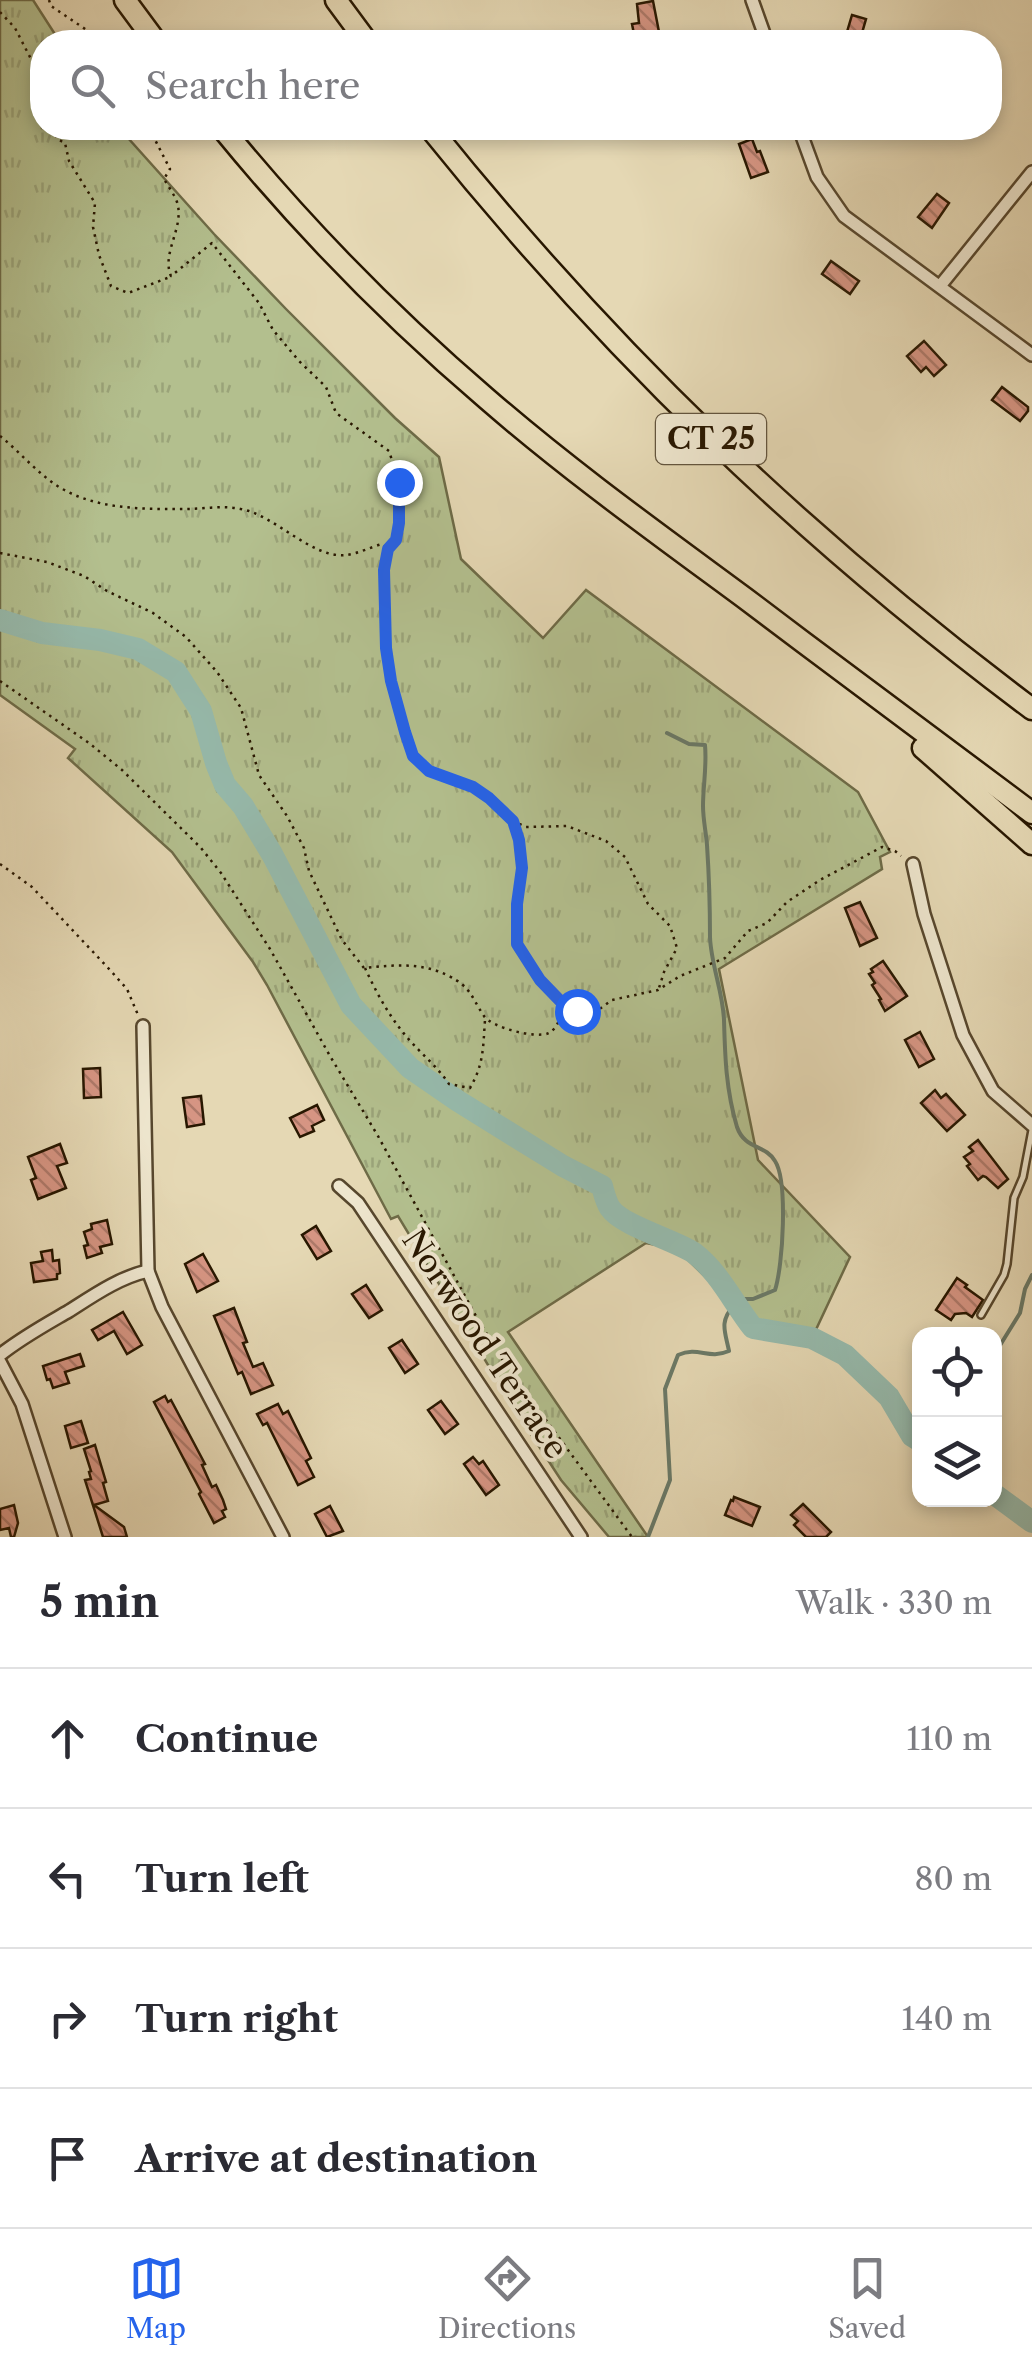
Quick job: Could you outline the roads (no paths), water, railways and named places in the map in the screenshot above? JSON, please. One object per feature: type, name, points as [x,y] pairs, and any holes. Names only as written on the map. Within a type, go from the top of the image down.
[{"type":"highway","points":[[125,0],[147,30]]},
{"type":"highway","points":[[336,0],[358,30]]},
{"type":"highway","points":[[233,140],[333,252],[466,381],[560,460],[1032,813]]},
{"type":"highway","name":"CT 25","points":[[440,140],[549,270],[678,406],[815,535],[1032,709]]},
{"type":"highway","points":[[781,626],[1032,844]]},
{"type":"highway","points":[[958,653],[1032,701]]},
{"type":"street","points":[[752,0],[763,30]]},
{"type":"street","points":[[803,140],[817,177],[844,216],[1032,355]]},
{"type":"street","points":[[940,286],[1032,172]]},
{"type":"street","points":[[914,864],[924,914],[963,1035],[993,1091],[1032,1128]]},
{"type":"street","points":[[143,1026],[148,1271],[162,1306],[283,1537]]},
{"type":"street","name":"Norwood Terrace","points":[[339,1186],[358,1203],[581,1537]]},
{"type":"street","points":[[65,1537],[22,1404],[0,1359],[21,1339],[132,1274],[148,1271]]},
{"type":"lane","points":[[981,1316],[1004,1275],[1014,1198],[1024,1177],[1032,1128]]},
{"type":"waterway","points":[[0,620],[42,633],[138,649],[176,672],[201,711],[225,785],[243,806],[272,854],[351,1005],[410,1068],[563,1166],[602,1186],[616,1215],[694,1253],[719,1279],[753,1328],[812,1338],[845,1355],[889,1397],[912,1436]]},
{"type":"waterway","points":[[667,733],[689,744],[705,745],[703,806],[710,937],[723,1010],[730,1100],[741,1134],[775,1161],[782,1186],[782,1244],[775,1290],[753,1299],[730,1299]]},
{"type":"waterway","points":[[1002,1342],[1020,1313],[1032,1275]]},
{"type":"waterway","points":[[648,1537],[670,1480],[665,1389],[678,1355],[729,1351],[725,1322],[734,1305]]},
{"type":"waterway","points":[[905,1421],[912,1417]]},
{"type":"waterway","points":[[1002,1500],[1032,1522]]}]
